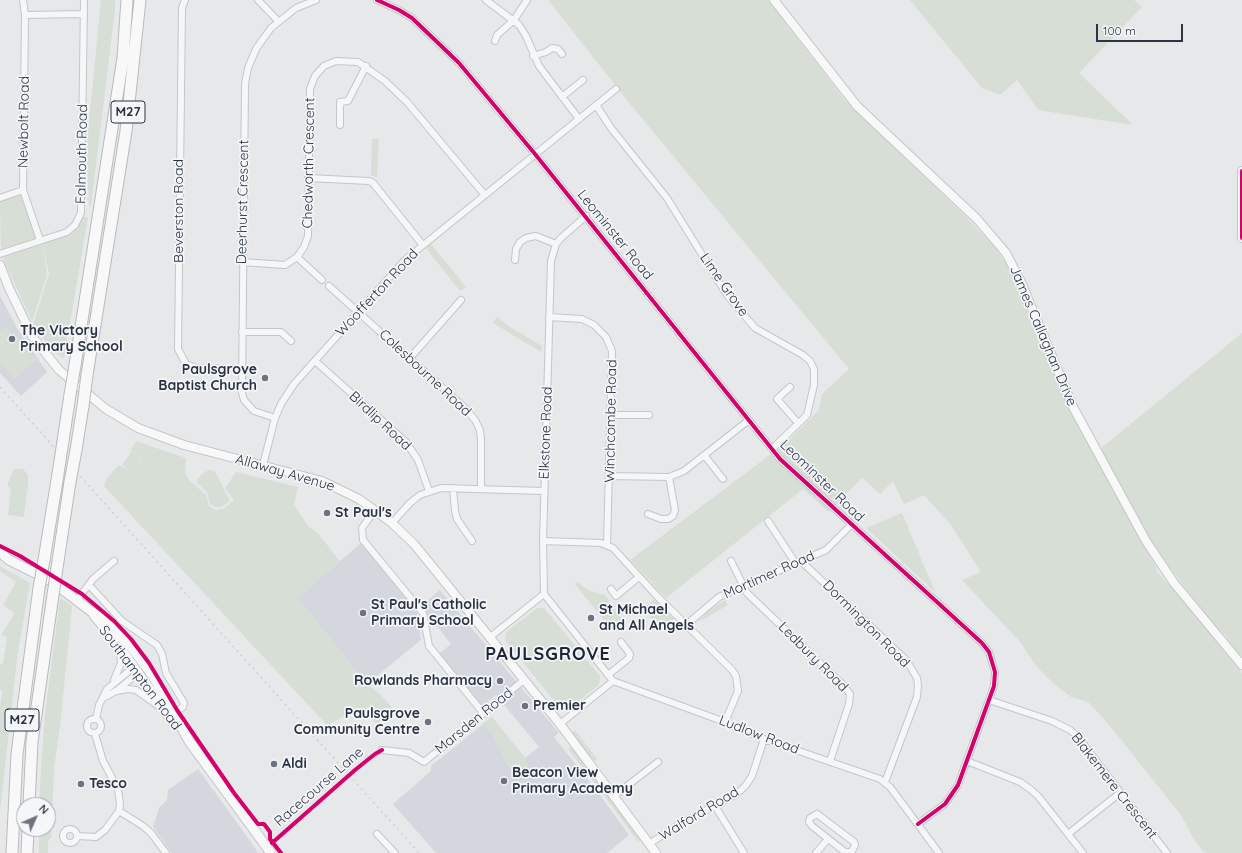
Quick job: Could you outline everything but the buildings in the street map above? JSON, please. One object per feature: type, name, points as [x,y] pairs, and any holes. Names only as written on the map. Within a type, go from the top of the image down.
[{"type":"highway","name":"M27","points":[[12,853],[17,754],[39,588],[122,65],[127,0]]},
{"type":"highway","name":"M27","points":[[30,797],[32,742],[70,482],[126,131],[140,0]]},
{"type":"highway","points":[[27,853],[28,837]]},
{"type":"highway","points":[[32,837],[32,853]]},
{"type":"main road","name":"Southampton Road","points":[[0,552],[5,560],[51,581],[110,624],[131,646],[148,669],[170,715],[180,732],[190,741],[271,853]]},
{"type":"main road","name":"Southampton Road","points":[[92,612],[137,669],[170,715]]},
{"type":"main road","points":[[110,624],[137,669],[148,669]]},
{"type":"street","name":"Newbolt Road","points":[[23,0],[25,15],[23,190],[40,240]]},
{"type":"street","name":"Falmouth Road","points":[[0,254],[67,232],[75,225],[81,213],[84,0]]},
{"type":"street","name":"Beverston Road","points":[[185,0],[182,8],[181,23],[178,349],[186,364],[196,368],[241,369]]},
{"type":"street","points":[[258,0],[278,21]]},
{"type":"street","name":"Deerhurst Crescent","points":[[275,418],[254,411],[244,400],[242,393],[242,262],[245,84],[248,68],[256,49],[278,21],[296,8],[316,0]]},
{"type":"street","points":[[377,0],[399,10],[438,42],[459,63],[535,154]]},
{"type":"street","points":[[486,0],[514,20],[526,36],[539,66],[579,119]]},
{"type":"street","points":[[495,41],[497,35],[514,20],[527,0]]},
{"type":"street","name":"James Callaghan Drive","points":[[774,0],[857,106],[977,219],[1002,248],[1021,282],[1073,407],[1146,541],[1174,583],[1242,665]]},
{"type":"street","points":[[25,15],[84,14]]},
{"type":"street","points":[[534,56],[546,52],[552,48],[558,49],[562,54]]},
{"type":"street","name":"Chedworth Crescent","points":[[297,258],[308,236],[310,89],[315,76],[324,66],[336,61],[358,62],[366,66],[385,81],[407,102],[484,194]]},
{"type":"street","points":[[340,125],[340,102],[348,101],[366,66]]},
{"type":"street","points":[[562,97],[583,80]]},
{"type":"street","name":"Woofferton Road","points":[[263,465],[275,418],[281,404],[294,384],[406,259],[422,244],[616,88]]},
{"type":"street","name":"Lime Grove","points":[[596,105],[612,128],[668,198],[720,284],[752,325],[810,361],[814,369],[814,385],[810,408],[807,414],[772,448]]},
{"type":"street","name":"Leominster Road","points":[[535,154],[780,459],[985,646],[992,658],[995,672],[989,700],[958,785],[948,801],[918,824]]},
{"type":"street","points":[[1242,171],[1242,238]]},
{"type":"street","points":[[308,178],[368,181],[373,183],[422,244]]},
{"type":"street","points":[[0,198],[23,190]]},
{"type":"street","name":"Elkstone Road","points":[[544,594],[544,491],[551,261],[556,244],[565,233],[586,216]]},
{"type":"street","points":[[515,260],[516,249],[520,242],[526,238],[536,236],[556,244]]},
{"type":"street","points":[[242,262],[285,265],[297,258],[322,280]]},
{"type":"street","name":"Allaway Avenue","points":[[0,264],[9,288],[32,336],[59,370],[96,401],[138,428],[184,445],[322,481],[359,499],[392,523],[414,544],[560,724],[656,853]]},
{"type":"street","name":"Colesbourne Road","points":[[329,286],[465,408],[475,420],[480,430],[481,440],[481,489]]},
{"type":"street","points":[[410,358],[461,300]]},
{"type":"street","name":"Winchcombe Road","points":[[549,317],[582,319],[594,325],[606,337],[612,351],[612,415],[607,545]]},
{"type":"street","points":[[242,332],[281,332],[291,341]]},
{"type":"street","name":"Birdlip Road","points":[[315,361],[406,442],[418,460],[429,491]]},
{"type":"street","points":[[790,387],[777,398],[798,423]]},
{"type":"street","points":[[612,415],[649,415]]},
{"type":"street","points":[[609,476],[669,477],[684,471],[749,420]]},
{"type":"street","points":[[705,456],[723,479]]},
{"type":"street","points":[[648,514],[661,519],[668,519],[673,516],[676,510],[669,477]]},
{"type":"street","points":[[392,523],[410,503],[429,491],[441,488],[544,491]]},
{"type":"street","points":[[453,488],[454,511],[472,541]]},
{"type":"street","points":[[375,510],[362,528],[363,540],[423,613],[428,646],[484,714]]},
{"type":"street","name":"Dormington Road","points":[[768,521],[799,563],[906,660],[917,678],[917,697],[885,782]]},
{"type":"street","name":"Mortimer Road","points":[[686,625],[720,597],[826,550],[851,525]]},
{"type":"street","points":[[543,541],[601,543],[613,548],[639,577],[732,670],[736,676],[738,691],[725,722]]},
{"type":"street","points":[[77,600],[89,585],[114,561]]},
{"type":"street","points":[[731,561],[745,587]]},
{"type":"street","points":[[611,589],[616,596],[639,577]]},
{"type":"street","points":[[89,585],[122,621],[157,645],[162,654],[166,673],[184,703],[183,706],[170,715],[155,702],[136,690],[128,689],[116,691]]},
{"type":"street","name":"Ledbury Road","points":[[745,587],[747,593],[844,686],[850,694],[850,704],[830,761]]},
{"type":"street","points":[[489,638],[544,594],[613,681],[560,724]]},
{"type":"street","points":[[608,675],[629,658],[630,654],[621,642]]},
{"type":"street","points":[[96,719],[98,708],[121,663],[119,646]]},
{"type":"street","points":[[111,685],[137,669]]},
{"type":"street","points":[[103,698],[116,691],[137,669]]},
{"type":"street","name":"Marsden Road","points":[[382,750],[410,753],[424,762],[524,680]]},
{"type":"street","name":"Ludlow Road","points":[[613,681],[725,722],[764,739],[880,779],[890,787],[939,853]]},
{"type":"street","name":"Blakemere Crescent","points":[[989,700],[1052,721],[1070,730],[1077,736],[1168,853]]},
{"type":"street","points":[[95,734],[100,731],[101,726],[100,722],[96,719]]},
{"type":"street","points":[[95,734],[89,732],[86,726],[89,720],[96,719]]},
{"type":"street","points":[[77,836],[96,837],[112,823],[118,811],[120,796],[118,789],[103,761],[95,734]]},
{"type":"street","name":"Walford Road","points":[[650,844],[681,823],[737,794],[752,776],[764,739]]},
{"type":"street","points":[[614,796],[658,762]]},
{"type":"street","points":[[967,762],[1020,782],[1030,789],[1083,853]]},
{"type":"street","points":[[1068,834],[1120,793]]},
{"type":"street","points":[[715,806],[744,853]]},
{"type":"street","points":[[118,811],[143,826],[151,833],[166,853]]},
{"type":"street","points":[[813,815],[820,815],[848,837],[854,842],[854,848],[850,852],[845,852],[828,839],[809,822],[813,815]]},
{"type":"street","points":[[377,834],[395,853]]},
{"type":"street","points":[[816,853],[828,839]]},
{"type":"shaded area","points":[[101,0],[115,0],[115,9],[91,206],[89,205],[86,152]]},
{"type":"shaded area","points":[[548,0],[768,0],[845,100],[965,216],[996,249],[1005,262],[1017,286],[1053,373],[1091,449],[1154,563],[1158,573],[1171,586],[1242,673],[1242,853],[1205,853],[1193,838],[1181,815],[1106,721],[1088,702],[1071,697],[1054,684],[1036,666],[1021,643],[962,580],[981,572],[951,525],[924,495],[904,504],[893,481],[880,494],[862,478],[829,512],[803,489],[666,598],[630,560],[787,442],[819,410],[822,394],[849,369],[631,105]]},
{"type":"shaded area","points":[[910,0],[1134,0],[1142,7],[1079,73],[1133,125],[1038,110],[1017,80],[1000,95],[982,88]]},
{"type":"shaded area","points":[[372,139],[379,139],[377,177],[371,175]]},
{"type":"shaded area","points":[[20,195],[23,196],[36,239],[1,252],[0,201]]},
{"type":"shaded area","points":[[81,217],[88,217],[64,359],[50,348],[33,324],[49,274],[43,244],[66,235]]},
{"type":"shaded area","points":[[43,244],[47,275],[32,321],[3,259],[6,256]]},
{"type":"shaded area","points":[[431,244],[466,287],[460,291],[426,248]]},
{"type":"shaded area","name":"The Victory Primary School","points":[[0,296],[18,330],[47,372],[21,396],[0,373]]},
{"type":"shaded area","points":[[497,317],[510,327],[542,346],[541,352],[493,323]]},
{"type":"shaded area","points":[[6,326],[36,360],[14,379],[0,363],[0,331]]},
{"type":"shaded area","points":[[1242,333],[1242,659],[1230,645],[1226,636],[1212,623],[1151,543],[1100,449]]},
{"type":"shaded area","points":[[136,441],[186,458],[185,473],[190,481],[206,495],[209,506],[215,510],[223,509],[234,500],[225,488],[236,472],[298,487],[294,505],[309,527],[318,533],[340,562],[297,598],[367,684],[381,695],[395,711],[378,725],[360,708],[327,725],[104,486],[107,478],[119,465],[130,471],[122,465],[132,451],[141,458],[134,469],[142,458],[131,450]]},
{"type":"shaded area","points":[[14,469],[23,469],[28,475],[28,489],[20,489],[27,490],[24,517],[8,515],[11,488],[8,487],[8,483]]},
{"type":"shaded area","points":[[209,470],[215,471],[230,501],[221,507],[215,507],[210,504],[207,492],[198,484],[197,480],[202,474]]},
{"type":"shaded area","points":[[902,513],[935,592],[866,528]]},
{"type":"shaded area","name":"St Paul's Catholic Primary School","points":[[361,543],[417,611],[421,640],[367,684],[297,598]]},
{"type":"shaded area","points":[[0,566],[30,583],[18,651],[0,811],[0,707],[2,692],[0,689],[0,664],[3,664],[7,636],[1,635],[15,613],[3,605],[16,582],[0,571]]},
{"type":"shaded area","points":[[577,582],[590,591],[605,595],[622,620],[611,629],[575,584]]},
{"type":"shaded area","name":"Beacon View Primary Academy","points":[[440,590],[559,733],[554,737],[597,791],[629,835],[607,853],[436,853],[393,804],[431,771],[431,766],[492,717],[525,758],[539,747],[496,695],[481,707],[439,654],[451,644],[421,606]]},
{"type":"shaded area","points":[[60,598],[72,606],[60,726],[54,769],[53,797],[39,797],[45,714]]},
{"type":"shaded area","points":[[654,599],[674,619],[660,629],[643,609]]},
{"type":"shaded area","points":[[725,600],[728,605],[697,623],[710,609]]},
{"type":"shaded area","points":[[537,608],[544,608],[600,676],[599,685],[568,710],[560,708],[505,640],[506,632]]},
{"type":"shaded area","points":[[492,717],[525,758],[528,766],[520,774],[508,766],[492,734],[483,724]]},
{"type":"shaded area","points":[[575,730],[597,759],[594,761],[572,733]]},
{"type":"shaded area","points":[[568,749],[574,749],[605,790],[602,792]]},
{"type":"shaded area","points":[[198,769],[258,853],[172,853],[153,827],[159,808],[167,800],[168,790]]},
{"type":"shaded area","points":[[607,792],[641,839],[638,842],[603,794]]},
{"type":"shaded area","points":[[39,837],[51,837],[48,842],[48,853],[39,853]]},
{"type":"railway","points":[[0,387],[419,853]]},
{"type":"cycle path","points":[[377,0],[412,18],[459,63],[535,154],[780,459],[982,643],[989,652],[995,672],[994,686],[958,785],[945,804],[918,824]]},
{"type":"cycle path","points":[[1242,171],[1242,238]]},
{"type":"cycle path","points":[[0,546],[20,556],[82,594],[114,621],[131,639],[149,663],[177,710],[234,793],[258,824],[264,824],[270,832],[270,839],[281,853]]},
{"type":"cycle path","name":"Racecourse Lane","points":[[272,843],[355,770],[382,750]]},
{"type":"place","name":"The Victory Primary School","points":[[12,339]]},
{"type":"place","name":"Paulsgrove Baptist Church","points":[[265,378]]},
{"type":"place","name":"St Paul's","points":[[327,513]]},
{"type":"place","name":"St Paul's Catholic Primary School","points":[[363,613]]},
{"type":"place","name":"St Michael and All Angels","points":[[591,618]]},
{"type":"place","name":"Rowlands Pharmacy","points":[[500,681]]},
{"type":"place","name":"Premier","points":[[525,706]]},
{"type":"place","name":"Paulsgrove Community Centre","points":[[428,722]]},
{"type":"place","name":"Aldi","points":[[274,764]]},
{"type":"place","name":"Beacon View Primary Academy","points":[[504,781]]},
{"type":"place","name":"Tesco","points":[[81,784]]},
{"type":"district","name":"PAULSGROVE","points":[[548,655]]}]
